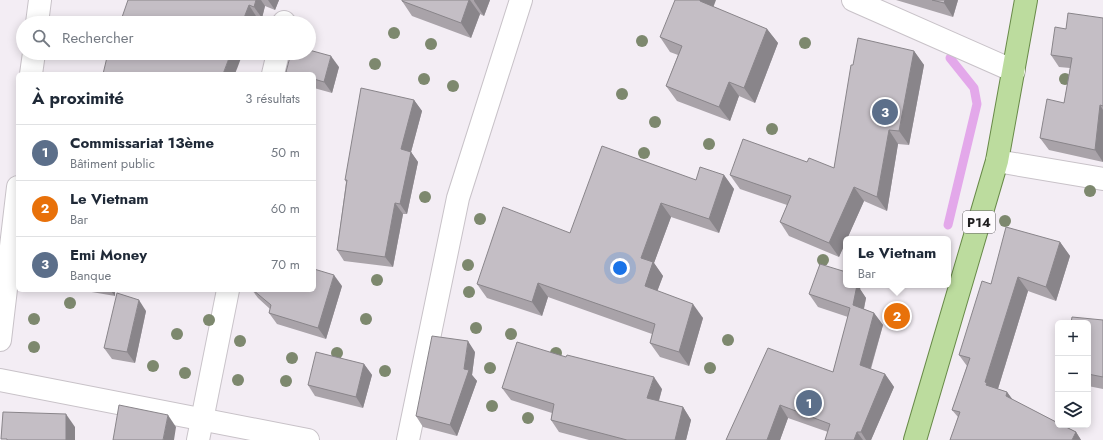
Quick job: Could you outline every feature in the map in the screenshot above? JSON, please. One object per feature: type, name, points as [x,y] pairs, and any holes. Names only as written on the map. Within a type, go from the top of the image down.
[{"type":"main road","name":"P14","points":[[915,440],[997,161],[1026,0]]},
{"type":"street","points":[[38,16],[40,0]]},
{"type":"street","points":[[408,440],[458,198],[521,0]]},
{"type":"street","points":[[852,0],[1014,71]]},
{"type":"street","points":[[31,72],[33,60]]},
{"type":"street","points":[[273,72],[276,60]]},
{"type":"street","points":[[997,161],[1103,179]]},
{"type":"street","points":[[0,340],[16,204]]},
{"type":"street","points":[[200,430],[228,292]]},
{"type":"street","points":[[0,380],[200,430],[308,440]]},
{"type":"building","points":[[128,0],[256,0],[254,7],[249,5],[245,16],[122,16]]},
{"type":"building","points":[[402,0],[469,0],[461,23]]},
{"type":"building","points":[[675,0],[700,0],[767,29],[744,88],[729,82],[719,107],[666,86],[682,46],[660,37]]},
{"type":"building","points":[[932,0],[945,0],[944,3]]},
{"type":"building","points":[[1068,13],[1103,18],[1103,106],[1100,105],[1095,150],[1040,138],[1047,99],[1064,103],[1072,58],[1051,55],[1055,27],[1066,29]]},
{"type":"building","points":[[858,38],[914,51],[899,131],[889,130],[877,197],[854,187],[829,243],[780,222],[791,196],[730,175],[743,139],[807,162],[809,158],[834,168],[851,65],[853,65]]},
{"type":"building","points":[[316,52],[331,56],[324,82],[316,80],[316,72],[286,72],[289,60],[316,60]]},
{"type":"building","points":[[106,60],[228,60],[224,72],[103,72]]},
{"type":"building","points":[[361,88],[414,100],[401,149],[411,152],[400,204],[395,203],[385,257],[337,250],[347,180],[345,180]]},
{"type":"building","points":[[602,146],[696,180],[700,167],[724,175],[709,219],[661,203],[641,258],[653,262],[645,286],[693,304],[679,352],[650,343],[655,324],[538,283],[532,302],[477,284],[503,207],[570,233]]},
{"type":"building","points":[[1006,227],[1060,242],[1046,287],[1018,277],[985,382],[987,383],[986,385],[1007,392],[1006,396],[1055,421],[1055,428],[1068,428],[1076,432],[1072,440],[950,440],[960,412],[952,410],[970,358],[959,355],[982,281],[991,284]]},
{"type":"building","points":[[820,264],[843,271],[843,288],[856,288],[853,305],[874,313],[860,365],[885,374],[861,432],[857,432],[854,440],[825,440],[830,424],[780,405],[767,440],[726,440],[768,348],[833,372],[850,308],[809,294]]},
{"type":"building","points":[[316,270],[334,275],[318,328],[269,313],[271,305],[255,292],[316,292]]},
{"type":"building","points":[[117,293],[139,300],[127,352],[104,348]]},
{"type":"building","points":[[1072,317],[1103,320],[1103,377],[1091,375],[1091,320],[1072,320]]},
{"type":"building","points":[[432,336],[468,341],[464,369],[469,370],[450,425],[416,416]]},
{"type":"building","points":[[517,342],[566,357],[567,355],[654,377],[647,398],[683,407],[675,440],[627,440],[551,420],[554,404],[502,388]]},
{"type":"building","points":[[316,352],[364,364],[356,397],[308,385]]},
{"type":"building","points":[[119,405],[168,415],[163,440],[113,440]]},
{"type":"building","points":[[3,412],[66,414],[66,440],[1,439]]},
{"type":"waterway","points":[[948,225],[977,104],[974,88],[950,58]]},
{"type":"place","name":"Emi Money","points":[[885,112]]},
{"type":"place","name":"Le Vietnam","points":[[897,316]]},
{"type":"place","name":"Commissariat 13ème","points":[[809,403]]}]
